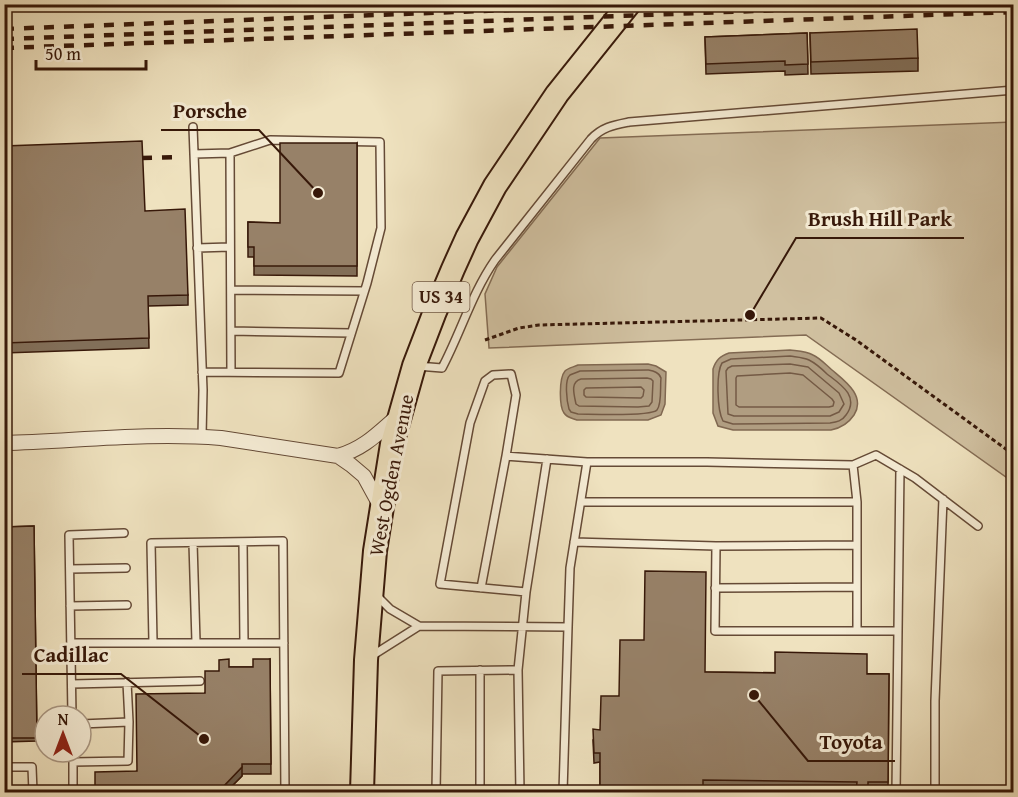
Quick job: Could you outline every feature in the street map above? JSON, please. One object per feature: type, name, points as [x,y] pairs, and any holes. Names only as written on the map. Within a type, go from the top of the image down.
[{"type":"main road","name":"West Ogden Avenue","points":[[362,792],[366,660],[381,507],[392,444],[414,366],[453,269],[495,186],[556,94],[629,4]]},
{"type":"street","points":[[4,443],[148,436],[202,436],[338,456],[355,451],[371,440],[400,413]]},
{"type":"street","points":[[338,456],[364,476],[381,507]]},
{"type":"lane","points":[[414,366],[442,368],[484,277],[495,260],[591,139],[597,132],[609,126],[629,122],[1014,90]]},
{"type":"lane","points":[[193,127],[202,372],[202,436]]},
{"type":"lane","points":[[194,154],[230,153],[270,140],[380,142],[381,228],[339,373],[202,372]]},
{"type":"lane","points":[[230,153],[231,372]]},
{"type":"lane","points":[[197,248],[230,247]]},
{"type":"lane","points":[[231,290],[364,291]]},
{"type":"lane","points":[[231,331],[351,333]]},
{"type":"lane","points":[[481,588],[516,395],[511,374],[493,375],[485,381],[470,423],[440,584],[481,588],[525,592]]},
{"type":"lane","points":[[506,456],[587,462],[853,465],[876,455],[915,478],[978,526]]},
{"type":"lane","points":[[520,792],[518,670],[525,592],[547,459]]},
{"type":"lane","points":[[563,792],[570,568],[587,462]]},
{"type":"lane","points":[[853,465],[857,502],[857,631]]},
{"type":"lane","points":[[896,792],[900,469]]},
{"type":"lane","points":[[935,792],[935,701],[943,499]]},
{"type":"lane","points":[[581,502],[857,502]]},
{"type":"lane","points":[[72,704],[69,536],[124,533]]},
{"type":"lane","points":[[153,642],[151,543],[283,541],[285,792]]},
{"type":"lane","points":[[243,542],[244,643]]},
{"type":"lane","points":[[574,542],[716,546],[857,545]]},
{"type":"lane","points":[[193,543],[196,642]]},
{"type":"lane","points":[[716,546],[715,631],[898,631]]},
{"type":"lane","points":[[70,569],[126,568]]},
{"type":"lane","points":[[715,588],[857,587]]},
{"type":"lane","points":[[371,591],[390,609],[418,626],[568,627]]},
{"type":"lane","points":[[70,606],[127,605]]},
{"type":"lane","points":[[366,660],[418,626]]},
{"type":"lane","points":[[71,643],[284,643]]},
{"type":"lane","points":[[480,670],[480,792]]},
{"type":"lane","points":[[436,792],[438,671],[518,670]]},
{"type":"lane","points":[[72,684],[200,681]]},
{"type":"lane","points":[[93,762],[128,761],[128,682]]},
{"type":"lane","points":[[93,724],[129,722]]},
{"type":"lane","points":[[73,764],[74,792]]},
{"type":"lane","points":[[4,767],[32,767],[33,792]]},
{"type":"path","points":[[484,340],[519,328],[539,325],[821,318],[856,340],[1014,455]]},
{"type":"shaded area","points":[[1013,122],[1013,482],[806,335],[489,348],[485,294],[497,267],[600,138]]},
{"type":"water","points":[[790,350],[816,356],[848,384],[856,395],[857,402],[857,408],[849,421],[831,430],[733,430],[718,426],[713,413],[713,369],[719,359],[729,353]]},
{"type":"water","points":[[648,364],[666,372],[665,404],[661,415],[648,420],[577,420],[564,413],[561,404],[561,386],[563,375],[568,369],[578,365]]},
{"type":"building","points":[[917,29],[918,58],[811,62],[810,33]]},
{"type":"building","points":[[807,33],[808,64],[785,65],[785,61],[706,64],[705,37]]},
{"type":"building","points":[[142,141],[145,211],[185,209],[188,295],[148,296],[149,338],[4,343],[4,146]]},
{"type":"building","points":[[280,143],[357,143],[357,266],[254,266],[254,247],[248,247],[248,222],[280,223]]},
{"type":"building","points":[[34,526],[37,704],[33,704],[33,738],[4,738],[4,527]]},
{"type":"building","points":[[645,571],[706,572],[705,672],[775,673],[775,652],[867,654],[867,674],[889,674],[888,782],[868,782],[868,792],[856,792],[857,782],[703,780],[703,789],[691,789],[691,792],[608,792],[608,788],[600,788],[600,753],[594,753],[593,729],[600,730],[601,696],[619,696],[620,640],[644,640]]},
{"type":"building","points":[[229,659],[229,667],[253,667],[253,659],[270,659],[271,764],[242,764],[242,767],[220,790],[222,792],[95,792],[95,772],[137,771],[136,694],[205,693],[205,671],[219,671],[219,660]]},
{"type":"railway","points":[[4,29],[668,4]]},
{"type":"railway","points":[[4,39],[941,4]]},
{"type":"railway","points":[[4,48],[1014,12]]},
{"type":"railway","points":[[142,158],[178,157]]},
{"type":"place","name":"Porsche","points":[[318,193]]},
{"type":"place","name":"Brush Hill Park","points":[[750,315]]},
{"type":"place","name":"Toyota","points":[[754,695]]},
{"type":"place","name":"Cadillac","points":[[204,739]]}]
